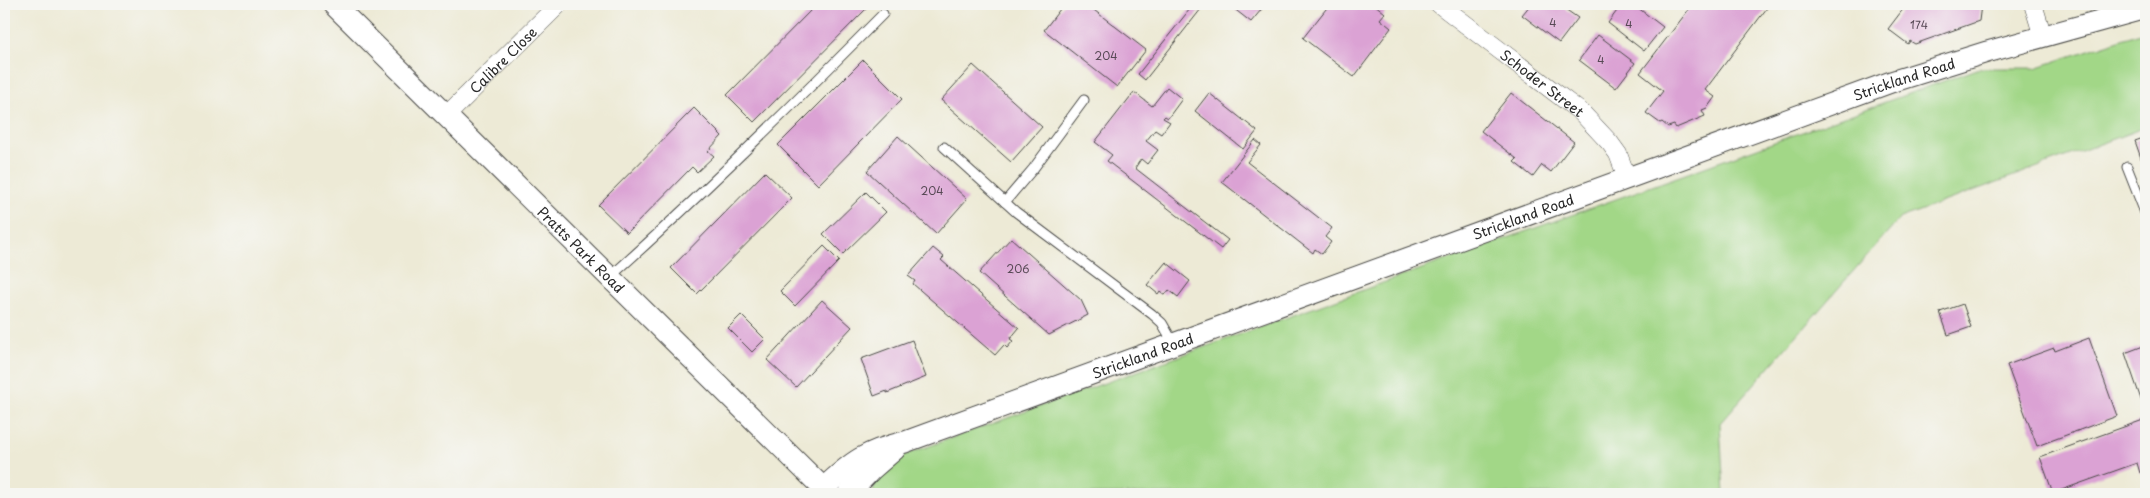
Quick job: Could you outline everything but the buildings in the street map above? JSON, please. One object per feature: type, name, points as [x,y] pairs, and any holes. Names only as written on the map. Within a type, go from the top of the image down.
[{"type":"street","name":"Pratts Park Road","points":[[333,4],[826,492]]},
{"type":"street","name":"Calibre Close","points":[[446,116],[559,4]]},
{"type":"street","name":"Schoder Street","points":[[1439,4],[1582,113],[1618,154],[1627,178]]},
{"type":"street","points":[[2033,4],[2043,37]]},
{"type":"street","name":"Strickland Road","points":[[826,492],[843,470],[863,456],[879,448],[906,442],[1891,82],[1958,60],[2146,8]]},
{"type":"street","name":"Strickland Road","points":[[848,494],[888,454],[906,442]]},
{"type":"lane","points":[[610,277],[638,254],[883,14]]},
{"type":"lane","points":[[1004,202],[1033,169],[1084,100]]},
{"type":"lane","points":[[944,148],[1004,202],[1152,314],[1162,323],[1174,344]]},
{"type":"lane","points":[[2127,167],[2146,215]]},
{"type":"green space","points":[[2146,31],[2146,127],[1900,218],[1720,423],[1724,494],[873,494],[875,481],[899,457],[1980,68],[2035,68]]}]
